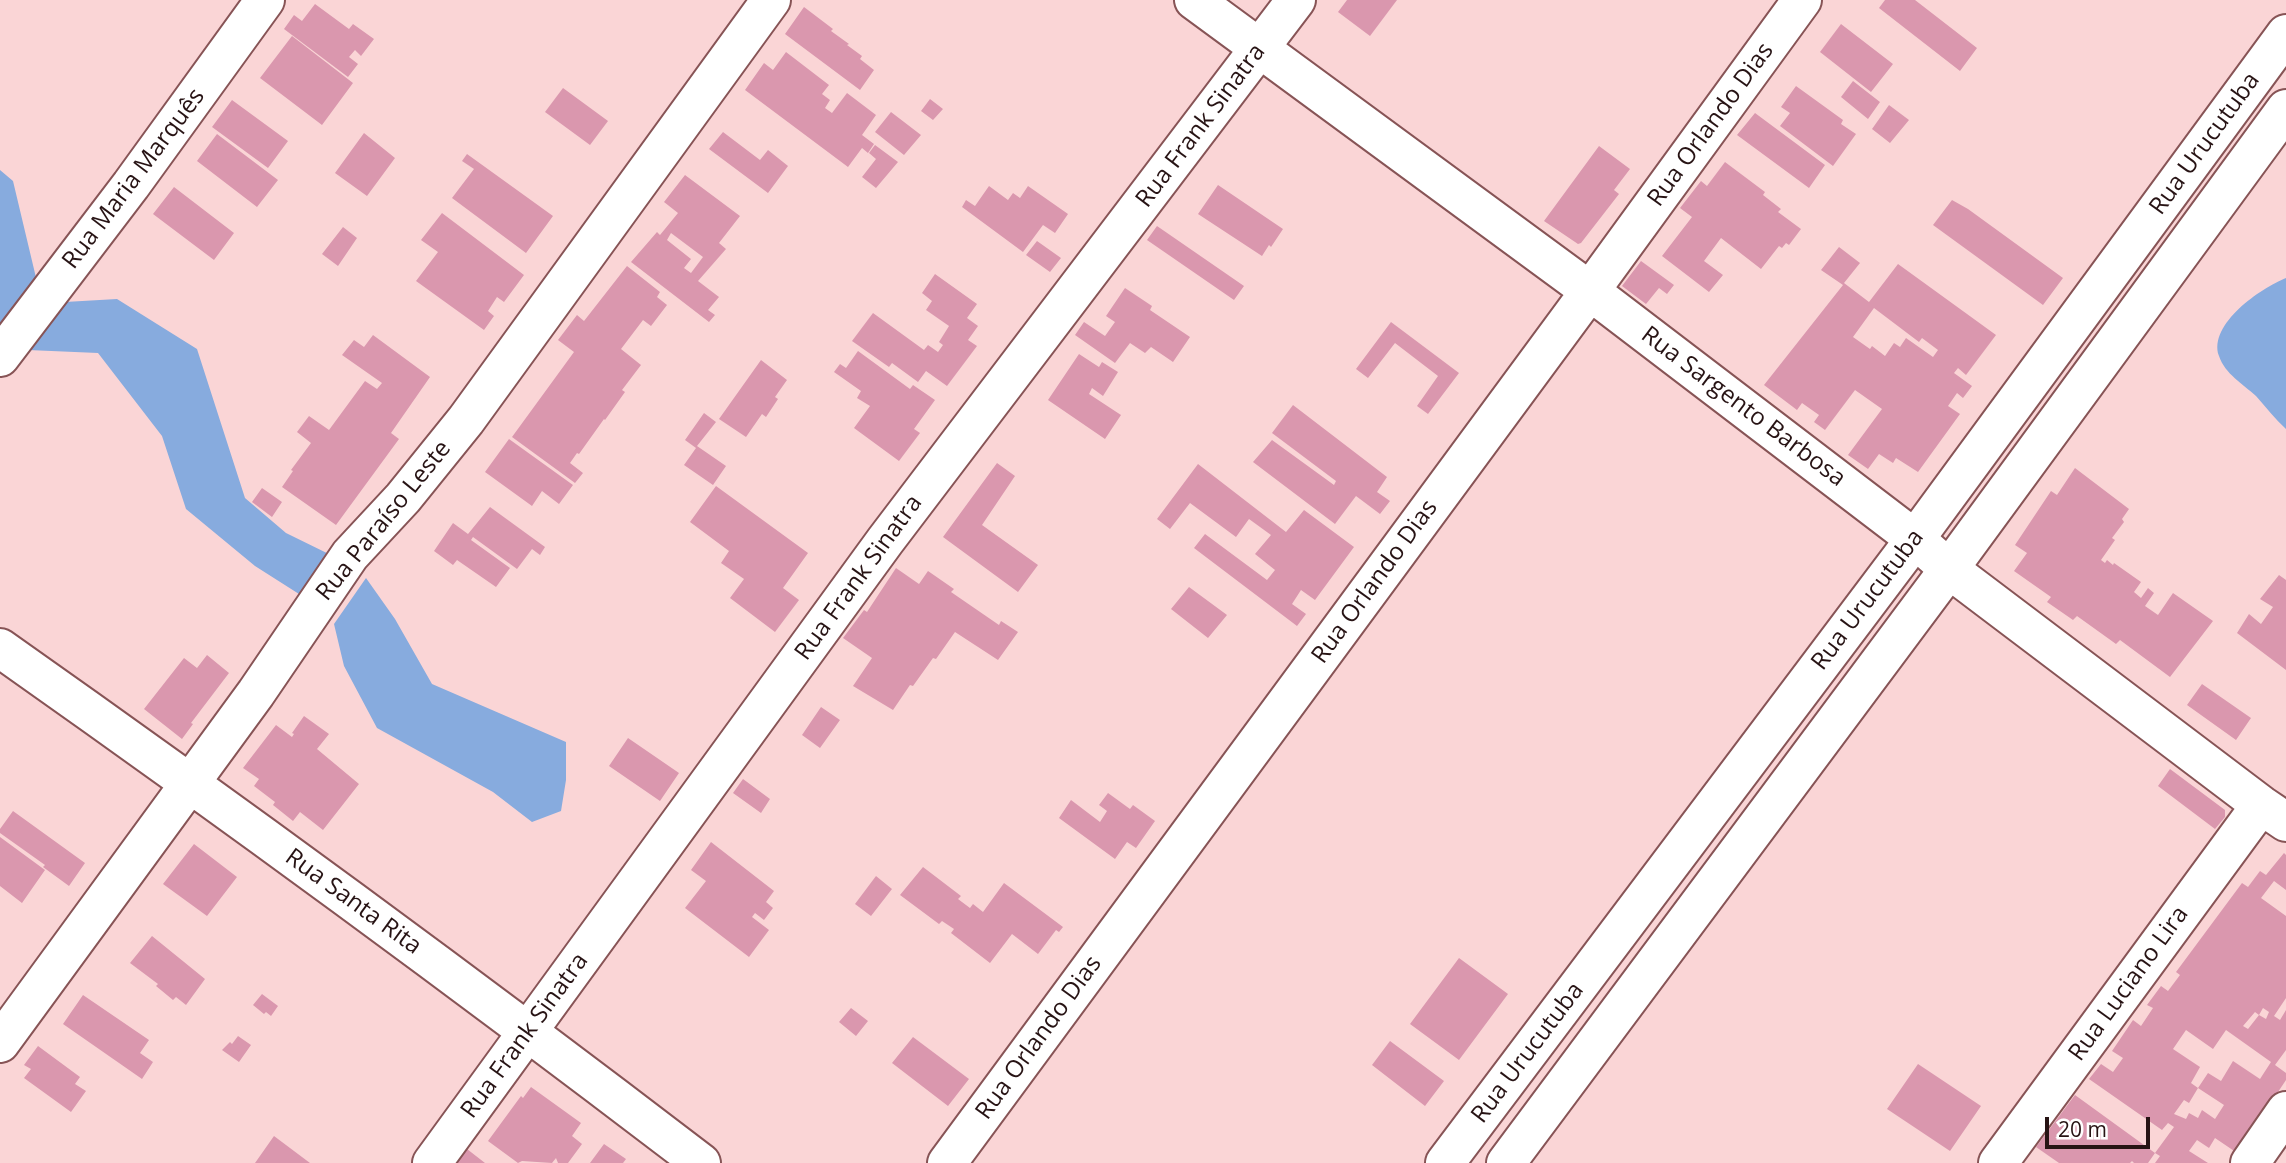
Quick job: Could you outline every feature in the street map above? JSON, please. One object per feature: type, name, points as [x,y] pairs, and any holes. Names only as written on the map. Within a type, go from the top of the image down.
[{"type":"street","name":"Rua Maria Marquês","points":[[0,357],[123,195],[265,0]]},
{"type":"street","name":"Rua Paraíso Leste","points":[[0,1043],[256,693],[350,555],[403,498],[466,420],[771,0]]},
{"type":"street","name":"Rua Sargento Barbosa","points":[[1194,0],[1590,291],[1914,539],[1949,569],[2273,813]]},
{"type":"street","name":"Rua Frank Sinatra","points":[[432,1163],[885,541],[1296,0]]},
{"type":"street","name":"Rua Orlando Dias","points":[[947,1163],[1802,0]]},
{"type":"street","name":"Rua Urucutuba","points":[[1445,1163],[1914,539],[2286,34]]},
{"type":"street","name":"Rua Urucutuba","points":[[1506,1163],[1949,569],[2286,109]]},
{"type":"street","name":"Rua Santa Rita","points":[[0,648],[191,782],[529,1031],[701,1163]]},
{"type":"street","name":"Rua Luciano Lira","points":[[1998,1163],[2273,813]]},
{"type":"street","points":[[2250,1163],[2286,1111]]},
{"type":"water","points":[[0,170],[13,181],[38,286],[0,335]]},
{"type":"water","points":[[2286,278],[2286,429],[2256,396],[2225,368],[2219,356],[2218,344],[2221,332],[2239,309],[2263,290]]},
{"type":"water","points":[[117,299],[197,349],[245,498],[286,533],[339,559],[310,601],[255,566],[186,509],[162,436],[98,353],[28,350],[65,302]]},
{"type":"water","points":[[366,578],[395,619],[432,684],[566,742],[566,780],[561,811],[532,822],[493,792],[377,728],[344,666],[334,624]]},
{"type":"building","points":[[1347,0],[1397,0],[1370,36],[1338,12]]},
{"type":"building","points":[[1885,0],[1915,0],[1977,48],[1960,71],[1879,8]]},
{"type":"building","points":[[315,4],[349,29],[353,24],[374,39],[361,56],[355,50],[349,57],[358,64],[348,77],[284,29],[294,15],[302,21]]},
{"type":"building","points":[[804,7],[833,29],[831,31],[849,44],[847,45],[862,56],[860,59],[874,70],[860,90],[785,34]]},
{"type":"building","points":[[1841,24],[1893,64],[1871,92],[1820,52]]},
{"type":"building","points":[[292,36],[353,83],[322,125],[260,78]]},
{"type":"building","points":[[786,52],[829,85],[822,94],[830,100],[825,108],[832,113],[847,93],[876,115],[862,135],[874,144],[868,153],[862,148],[848,167],[745,90],[764,63],[773,70]]},
{"type":"building","points":[[1853,81],[1880,102],[1868,119],[1841,97]]},
{"type":"building","points":[[1796,86],[1843,120],[1841,124],[1856,134],[1833,166],[1780,126],[1790,113],[1781,107]]},
{"type":"building","points":[[563,88],[608,121],[590,145],[545,112]]},
{"type":"building","points":[[930,99],[943,109],[933,120],[921,111]]},
{"type":"building","points":[[232,100],[288,141],[268,168],[212,127]]},
{"type":"building","points":[[1889,105],[1909,120],[1890,143],[1872,129]]},
{"type":"building","points":[[891,112],[921,135],[904,155],[875,132]]},
{"type":"building","points":[[1755,113],[1825,165],[1809,188],[1737,135]]},
{"type":"building","points":[[723,132],[760,160],[768,150],[788,166],[768,193],[709,149]]},
{"type":"building","points":[[364,133],[395,158],[367,196],[335,173]]},
{"type":"building","points":[[217,134],[278,180],[257,207],[197,161]]},
{"type":"building","points":[[875,145],[898,162],[876,188],[862,177],[876,159],[869,153]]},
{"type":"building","points":[[1599,146],[1630,169],[1614,190],[1619,194],[1578,244],[1544,221]]},
{"type":"building","points":[[467,154],[553,216],[526,253],[452,198],[474,169],[462,161]]},
{"type":"building","points":[[1725,162],[1765,192],[1763,195],[1781,209],[1778,212],[1801,229],[1789,245],[1786,243],[1782,248],[1779,246],[1761,269],[1721,238],[1704,261],[1723,275],[1709,292],[1662,256],[1692,217],[1680,208],[1701,181],[1707,186]]},
{"type":"building","points":[[685,175],[740,216],[719,243],[726,249],[698,281],[719,297],[708,310],[715,315],[709,322],[631,262],[657,232],[660,235],[678,213],[664,202]],"holes":[[[671,233],[703,257],[691,273],[684,268],[691,259],[667,240]]]},
{"type":"building","points":[[1218,185],[1283,229],[1262,256],[1198,214]]},
{"type":"building","points":[[989,186],[1008,200],[1013,193],[1020,198],[1028,186],[1068,214],[1055,233],[1043,225],[1023,252],[962,207],[966,200],[975,206]]},
{"type":"building","points":[[174,187],[234,233],[214,260],[153,214]]},
{"type":"building","points":[[1952,200],[2063,278],[2043,305],[1933,225]]},
{"type":"building","points":[[442,213],[524,275],[504,302],[497,297],[488,311],[494,316],[484,330],[416,281],[438,252],[421,240]]},
{"type":"building","points":[[1157,226],[1244,286],[1234,300],[1147,240]]},
{"type":"building","points":[[343,227],[357,238],[338,266],[322,254]]},
{"type":"building","points":[[1037,241],[1061,258],[1050,272],[1026,255]]},
{"type":"building","points":[[1839,247],[1860,263],[1844,283],[1869,302],[1898,264],[1996,335],[1966,375],[1958,368],[1954,373],[1972,386],[1963,398],[1957,393],[1948,406],[1960,414],[1918,472],[1896,458],[1893,463],[1879,454],[1868,469],[1848,455],[1882,409],[1855,390],[1825,430],[1814,422],[1819,415],[1802,403],[1797,410],[1764,385],[1843,285],[1821,270]],"holes":[[[1874,308],[1919,342],[1922,338],[1938,350],[1933,357],[1906,338],[1900,347],[1894,343],[1885,356],[1853,337]]]},
{"type":"building","points":[[1641,261],[1674,285],[1667,294],[1659,288],[1646,304],[1622,286]]},
{"type":"building","points":[[627,266],[660,292],[657,297],[667,305],[651,326],[643,320],[621,349],[641,365],[622,390],[625,392],[605,420],[570,463],[583,473],[575,483],[512,437],[574,352],[558,340],[577,315],[584,321]]},
{"type":"building","points":[[935,274],[977,304],[967,318],[978,326],[968,340],[977,346],[947,386],[926,371],[918,382],[892,363],[889,367],[852,341],[873,313],[924,350],[928,345],[938,352],[943,345],[939,342],[949,326],[926,310],[932,301],[922,293]]},
{"type":"building","points":[[1125,288],[1152,306],[1150,310],[1190,337],[1173,362],[1151,347],[1145,353],[1130,343],[1115,363],[1075,335],[1084,322],[1105,336],[1115,322],[1106,316]]},
{"type":"building","points":[[1391,322],[1459,373],[1428,414],[1417,406],[1438,376],[1395,343],[1368,378],[1356,369]]},
{"type":"building","points":[[373,335],[430,377],[391,433],[399,439],[336,525],[282,487],[311,443],[297,432],[309,416],[329,430],[365,381],[377,389],[382,383],[342,355],[354,340],[364,347]]},
{"type":"building","points":[[858,351],[910,389],[913,385],[935,400],[914,429],[920,433],[899,461],[854,428],[870,406],[857,398],[861,391],[834,372],[840,364],[846,368]]},
{"type":"building","points":[[1079,354],[1099,367],[1102,362],[1118,372],[1103,396],[1092,388],[1089,394],[1121,415],[1105,439],[1048,400]]},
{"type":"building","points":[[761,360],[787,380],[766,417],[762,414],[746,437],[719,419]]},
{"type":"building","points":[[1293,405],[1387,477],[1377,492],[1390,501],[1380,514],[1356,496],[1335,524],[1253,462],[1272,440],[1334,485],[1336,481],[1272,433]]},
{"type":"building","points":[[704,413],[716,422],[697,446],[726,466],[713,485],[684,465],[696,448],[685,440]]},
{"type":"building","points":[[509,439],[573,485],[559,504],[542,491],[532,506],[485,472]]},
{"type":"building","points":[[997,463],[1015,476],[982,525],[1038,565],[1018,592],[943,537]]},
{"type":"building","points":[[1198,464],[1286,532],[1304,510],[1354,547],[1315,600],[1301,590],[1292,604],[1306,614],[1297,626],[1194,548],[1205,534],[1267,580],[1275,570],[1255,554],[1271,535],[1249,519],[1236,537],[1190,503],[1170,529],[1157,519]]},
{"type":"building","points":[[2075,468],[2129,509],[2122,519],[2124,522],[2112,538],[2115,540],[2101,560],[2105,563],[2107,560],[2113,565],[2114,563],[2141,582],[2134,592],[2141,598],[2148,588],[2154,593],[2145,606],[2158,615],[2173,593],[2213,621],[2170,677],[2120,640],[2116,644],[2077,616],[2073,620],[2047,602],[2051,597],[2014,571],[2027,553],[2015,545],[2051,491],[2057,495]]},
{"type":"building","points":[[716,486],[808,553],[783,588],[799,600],[775,632],[730,598],[744,579],[721,563],[729,551],[690,522]]},
{"type":"building","points":[[262,488],[282,502],[272,517],[252,502]]},
{"type":"building","points":[[490,507],[545,547],[540,555],[532,549],[517,569],[473,537],[471,540],[510,568],[496,587],[457,560],[453,565],[434,551],[453,523],[468,534]]},
{"type":"building","points":[[896,568],[919,584],[928,571],[954,589],[951,592],[999,625],[1001,621],[1018,632],[998,660],[955,632],[936,659],[933,658],[913,686],[910,685],[893,710],[853,686],[872,658],[843,638],[864,610],[867,612]]},
{"type":"building","points":[[2279,575],[2286,580],[2286,670],[2237,633],[2249,614],[2261,624],[2273,607],[2260,599]]},
{"type":"building","points":[[1189,587],[1227,615],[1208,638],[1171,609]]},
{"type":"building","points":[[207,655],[229,673],[182,739],[144,709],[184,658],[197,668]]},
{"type":"building","points":[[2202,684],[2251,718],[2236,740],[2187,705]]},
{"type":"building","points":[[821,707],[840,720],[820,748],[802,735]]},
{"type":"building","points":[[304,716],[329,734],[317,749],[359,784],[323,830],[300,812],[293,821],[273,805],[275,802],[254,786],[259,779],[243,768],[276,725],[292,737]]},
{"type":"building","points":[[628,738],[679,773],[660,801],[609,766]]},
{"type":"building","points":[[2170,769],[2225,810],[2225,817],[2215,829],[2158,786]]},
{"type":"building","points":[[743,779],[770,799],[761,813],[733,793]]},
{"type":"building","points":[[1108,793],[1130,809],[1133,805],[1155,821],[1136,848],[1127,842],[1115,859],[1059,818],[1071,800],[1100,822],[1107,811],[1099,805]]},
{"type":"building","points":[[13,811],[85,863],[69,886],[0,833]]},
{"type":"building","points":[[0,837],[45,870],[22,903],[0,886]]},
{"type":"building","points":[[711,842],[774,891],[766,902],[773,908],[764,920],[755,913],[752,917],[769,930],[749,957],[685,908],[706,881],[691,870]]},
{"type":"building","points":[[194,844],[237,877],[207,916],[163,884]]},
{"type":"building","points":[[2284,853],[2286,890],[2274,881],[2261,898],[2286,916],[2286,998],[2274,1016],[2280,1020],[2286,1010],[2286,1050],[2275,1065],[2286,1073],[2286,1080],[2256,1125],[2243,1157],[2215,1138],[2209,1148],[2197,1140],[2189,1151],[2208,1163],[2155,1163],[2160,1156],[2155,1153],[2174,1127],[2168,1123],[2162,1130],[2089,1079],[2101,1064],[2113,1072],[2123,1058],[2112,1051],[2133,1020],[2141,1026],[2153,1008],[2147,1005],[2161,986],[2168,991],[2180,975],[2176,972],[2242,883],[2248,887],[2260,871],[2266,875]],"holes":[[[2263,1008],[2269,1012],[2266,1019],[2259,1015]],[[2255,1012],[2259,1015],[2248,1029],[2243,1026]],[[2186,1030],[2213,1049],[2226,1030],[2271,1062],[2260,1079],[2233,1061],[2221,1081],[2208,1073],[2198,1088],[2191,1083],[2200,1067],[2173,1049]],[[2198,1088],[2224,1105],[2215,1119],[2202,1110],[2198,1118],[2189,1113],[2186,1119],[2174,1114],[2184,1100],[2189,1103]]]},
{"type":"building","points":[[923,867],[961,896],[958,899],[970,908],[973,904],[983,912],[1004,883],[1063,927],[1059,932],[1056,930],[1038,954],[1012,934],[990,963],[951,933],[954,929],[942,921],[939,924],[900,895]]},
{"type":"building","points":[[876,876],[892,889],[871,916],[855,904]]},
{"type":"building","points":[[152,936],[205,979],[186,1005],[176,997],[173,1000],[156,986],[158,984],[130,963]]},
{"type":"building","points":[[1459,958],[1508,994],[1459,1060],[1410,1024]]},
{"type":"building","points":[[262,994],[278,1006],[271,1016],[253,1005]]},
{"type":"building","points":[[83,995],[149,1040],[140,1053],[153,1062],[142,1079],[63,1024]]},
{"type":"building","points":[[851,1008],[868,1021],[856,1036],[839,1022]]},
{"type":"building","points":[[238,1036],[251,1045],[239,1062],[222,1050]]},
{"type":"building","points":[[913,1037],[969,1079],[948,1106],[892,1063]]},
{"type":"building","points":[[1390,1041],[1444,1081],[1425,1106],[1372,1065]]},
{"type":"building","points":[[38,1046],[80,1077],[75,1084],[86,1091],[71,1112],[24,1078],[31,1069],[24,1065]]},
{"type":"building","points":[[1918,1064],[1981,1106],[1950,1151],[1887,1109]]},
{"type":"building","points":[[531,1087],[581,1123],[572,1136],[582,1144],[568,1163],[558,1163],[556,1158],[552,1163],[518,1163],[488,1141],[521,1096],[523,1098]]},
{"type":"building","points":[[2075,1095],[2155,1153],[2148,1163],[2059,1163],[2036,1147]]},
{"type":"building","points":[[274,1136],[310,1163],[255,1163]]},
{"type":"building","points":[[604,1144],[626,1159],[623,1163],[590,1163]]},
{"type":"building","points":[[467,1149],[485,1163],[457,1163]]}]
